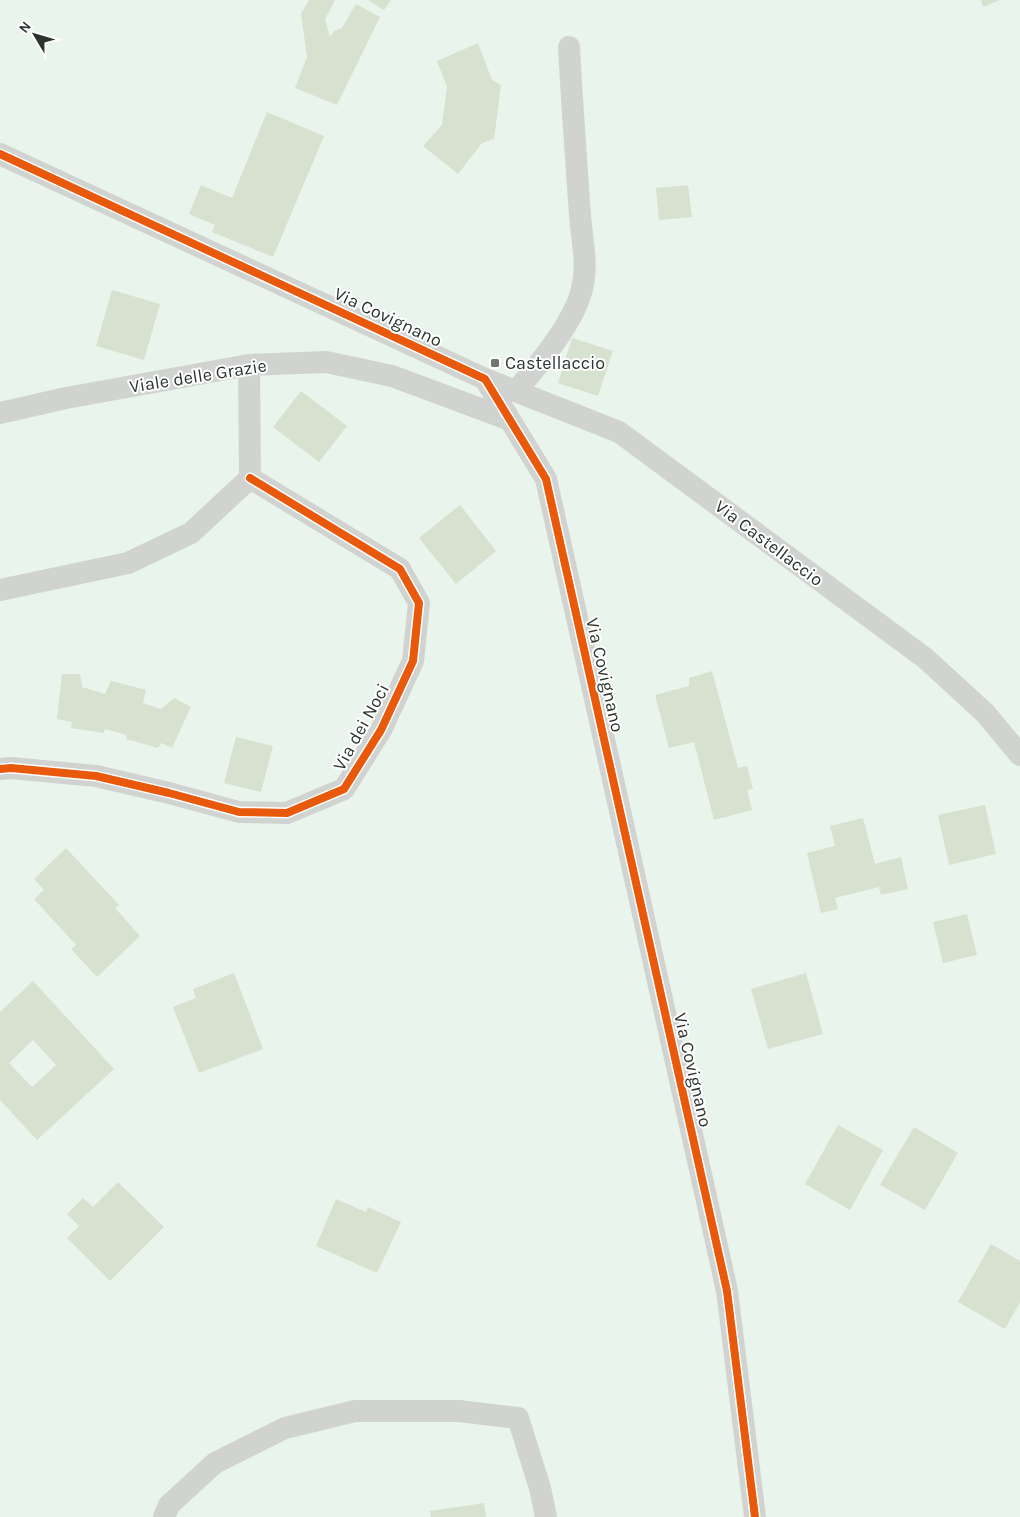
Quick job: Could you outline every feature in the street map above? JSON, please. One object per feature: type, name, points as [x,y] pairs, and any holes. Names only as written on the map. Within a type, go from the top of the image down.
[{"type":"street","points":[[516,391],[540,365],[568,320],[581,295],[587,267],[581,230],[569,47]]},
{"type":"street","name":"Via Covignano","points":[[0,154],[485,379],[546,479],[728,1291],[754,1517]]},
{"type":"street","name":"Viale delle Grazie","points":[[0,414],[66,398],[249,365],[326,362],[382,374],[510,420]]},
{"type":"street","points":[[0,590],[128,563],[191,533],[250,478],[249,365]]},
{"type":"street","name":"Via Castellaccio","points":[[485,379],[619,432],[925,658],[985,713],[1020,755]]},
{"type":"street","name":"Via dei Noci","points":[[0,770],[11,768],[96,776],[239,812],[287,813],[344,789],[381,730],[413,661],[419,603],[400,568],[250,478]]},
{"type":"street","points":[[164,1517],[169,1505],[215,1463],[285,1428],[355,1411],[459,1411],[518,1418],[540,1488],[546,1517]]},
{"type":"building","points":[[309,0],[335,0],[325,19],[330,37],[334,31],[342,28],[356,4],[380,17],[337,105],[295,88],[307,57],[301,14]]},
{"type":"building","points":[[368,0],[391,0],[384,10]]},
{"type":"building","points":[[981,0],[1000,0],[983,7]]},
{"type":"building","points":[[478,43],[492,80],[501,85],[494,139],[482,143],[458,174],[423,146],[442,125],[447,87],[437,61]]},
{"type":"building","points":[[267,112],[324,136],[273,257],[212,232],[215,225],[189,214],[201,185],[232,198]]},
{"type":"building","points":[[688,185],[692,217],[659,220],[656,188]]},
{"type":"building","points":[[112,290],[160,304],[144,360],[96,346]]},
{"type":"building","points":[[572,338],[613,351],[598,396],[558,383]]},
{"type":"building","points":[[301,391],[347,426],[319,462],[273,427]]},
{"type":"building","points":[[460,505],[496,551],[456,584],[419,538]]},
{"type":"building","points":[[712,671],[738,768],[747,766],[753,789],[747,790],[752,810],[714,820],[694,742],[669,748],[655,695],[689,686],[689,678]]},
{"type":"building","points":[[62,674],[80,674],[82,687],[105,694],[111,681],[146,690],[143,703],[161,709],[174,698],[191,707],[172,748],[161,743],[158,748],[126,739],[127,735],[105,729],[104,733],[71,728],[72,722],[57,719]]},
{"type":"building","points":[[236,737],[273,746],[261,792],[224,783]]},
{"type":"building","points":[[985,805],[996,854],[949,865],[938,815]]},
{"type":"building","points":[[863,818],[875,864],[901,857],[908,889],[881,895],[879,887],[835,898],[838,909],[821,913],[807,853],[835,846],[830,826]]},
{"type":"building","points":[[66,848],[119,905],[115,908],[140,936],[97,977],[71,949],[76,945],[34,899],[44,890],[34,879]]},
{"type":"building","points":[[967,914],[977,955],[943,963],[933,922]]},
{"type":"building","points":[[234,973],[263,1049],[199,1073],[173,1007],[196,998],[193,989]]},
{"type":"building","points":[[806,973],[823,1034],[768,1049],[751,989]]},
{"type":"building","points":[[33,981],[114,1069],[37,1140],[0,1100],[0,1012]],"holes":[[[33,1040],[56,1065],[32,1087],[9,1063]]]},
{"type":"building","points":[[838,1125],[883,1150],[850,1210],[805,1184]]},
{"type":"building","points":[[914,1127],[958,1153],[925,1210],[880,1185]]},
{"type":"building","points":[[118,1182],[164,1227],[110,1281],[67,1238],[79,1226],[67,1214],[83,1198],[93,1207]]},
{"type":"building","points":[[336,1199],[366,1212],[368,1207],[401,1222],[377,1273],[316,1246]]},
{"type":"building","points":[[991,1244],[1020,1261],[1020,1302],[1005,1329],[958,1302]]},
{"type":"building","points":[[484,1503],[486,1517],[431,1517],[430,1511]]},
{"type":"cycle path","points":[[0,154],[485,379],[546,479],[727,1291],[755,1517]]},
{"type":"cycle path","points":[[0,769],[11,768],[96,776],[239,812],[287,813],[344,789],[381,730],[413,661],[419,603],[400,569],[250,478]]},
{"type":"place","name":"Castellaccio","points":[[495,363]]}]
